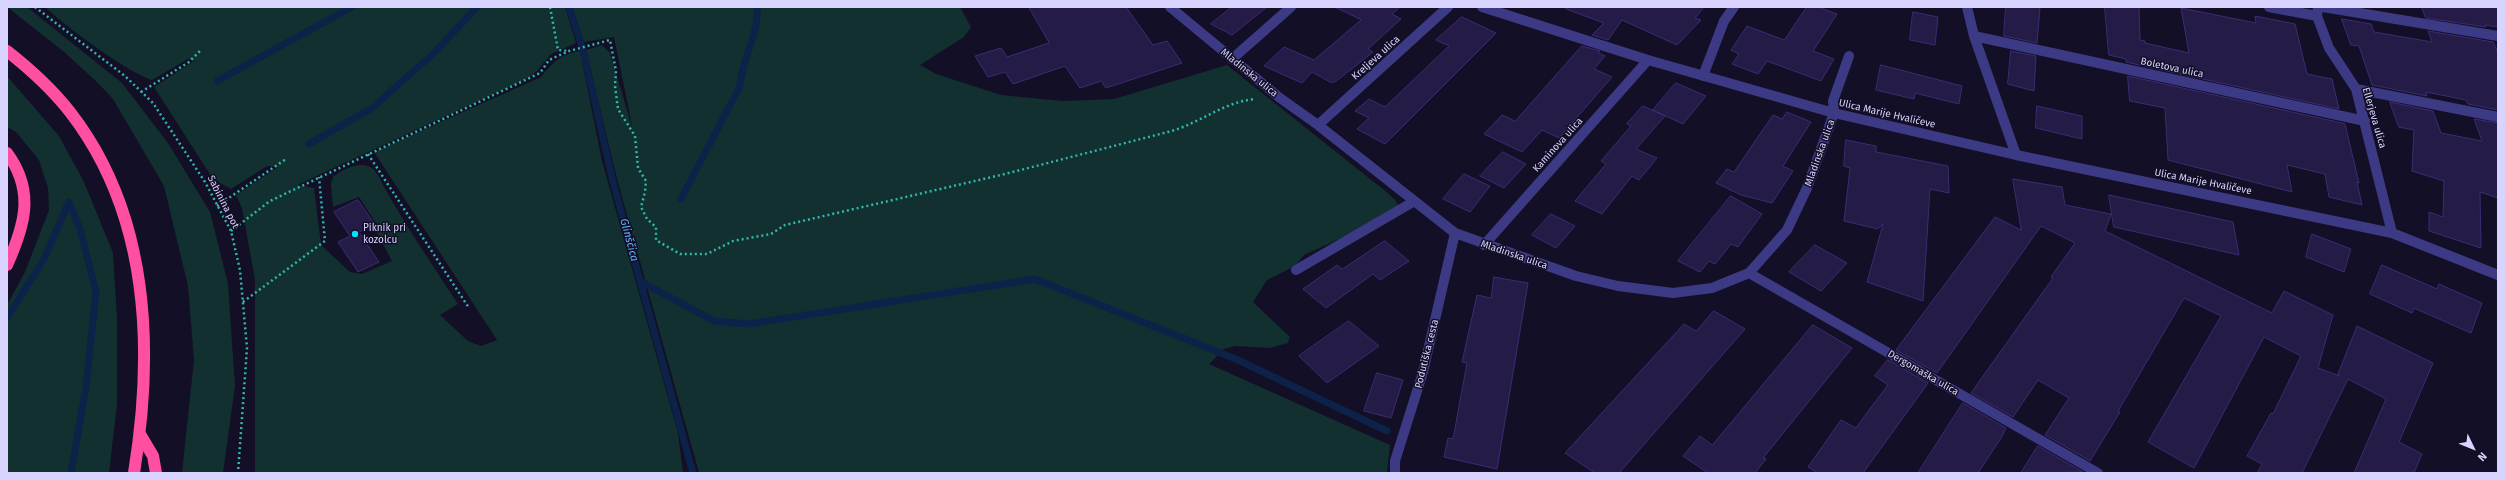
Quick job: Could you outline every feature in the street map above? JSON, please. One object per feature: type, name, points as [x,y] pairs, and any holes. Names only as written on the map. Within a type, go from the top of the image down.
[{"type":"highway","points":[[7,51],[56,95],[77,121],[111,178],[125,213],[142,289],[146,335],[140,434],[134,473]]},
{"type":"highway","points":[[7,153],[20,174],[26,209],[19,237],[7,265]]},
{"type":"highway","points":[[140,434],[153,456],[156,473]]},
{"type":"street","name":"Mladinska ulica","points":[[1170,7],[1280,98],[1318,125],[1413,202],[1455,233],[1484,245],[1576,276],[1618,286],[1673,293],[1712,288],[1749,273],[1787,230],[1807,188],[1834,113],[1833,101],[1849,56]]},
{"type":"street","points":[[1232,59],[1291,7]]},
{"type":"street","name":"Kreljeva ulica","points":[[1318,125],[1448,7]]},
{"type":"street","name":"Ulica Marije Hvaličeve","points":[[1482,7],[1648,60],[1834,113],[2016,155],[2392,233],[2498,275]]},
{"type":"street","points":[[1703,76],[1724,21],[1734,7]]},
{"type":"street","points":[[1967,7],[1974,36],[2016,155]]},
{"type":"street","name":"Ellerjeva ulica","points":[[2269,7],[2317,12],[2329,48],[2356,89],[2392,233]]},
{"type":"street","points":[[2323,7],[2498,36]]},
{"type":"street","name":"Boletova ulica","points":[[1974,36],[2365,121]]},
{"type":"street","name":"Kaminova ulica","points":[[1484,245],[1648,60]]},
{"type":"street","points":[[2356,89],[2498,117]]},
{"type":"street","points":[[1296,270],[1413,202]]},
{"type":"street","name":"Podutiška cesta","points":[[1395,473],[1395,461],[1423,372],[1455,233]]},
{"type":"street","name":"Dergomaška ulica","points":[[1749,273],[2098,473]]},
{"type":"path","name":"Sabinina pot","points":[[35,7],[126,76],[153,103],[174,134],[218,206],[231,231],[240,270],[247,348],[238,473]]},
{"type":"path","points":[[550,7],[558,50],[568,51]]},
{"type":"path","points":[[231,231],[270,201],[540,74],[549,60],[568,51],[610,40],[616,71],[615,86],[618,109],[635,136],[638,168],[642,172],[646,182],[645,198],[641,208],[647,219],[656,227],[656,240],[680,254],[707,254],[733,241],[770,234],[785,225],[1004,174],[1134,140],[1199,121],[1212,111],[1236,101],[1280,98]]},
{"type":"path","points":[[141,92],[189,62],[202,49]]},
{"type":"path","points":[[368,154],[469,308]]},
{"type":"path","points":[[218,206],[286,159]]},
{"type":"path","points":[[243,302],[326,241],[319,177]]},
{"type":"green space","points":[[7,7],[27,7],[122,83],[168,143],[210,212],[228,284],[235,386],[223,473],[182,473],[194,360],[188,286],[164,186],[113,99],[63,51]]},
{"type":"green space","points":[[45,7],[565,7],[576,43],[551,54],[536,72],[526,79],[297,185],[314,188],[321,245],[350,272],[362,274],[392,261],[374,227],[377,225],[359,197],[333,207],[331,184],[333,177],[351,167],[366,165],[373,169],[413,235],[458,304],[440,315],[468,341],[481,346],[497,340],[374,152],[541,77],[549,67],[562,57],[573,52],[580,51],[602,161],[678,433],[683,473],[255,473],[255,280],[242,208],[236,195],[278,167],[267,166],[231,189],[213,179],[154,87],[194,61],[188,59],[152,80],[128,68],[97,48]]},
{"type":"green space","points":[[572,7],[960,7],[971,27],[964,37],[920,65],[936,74],[1001,95],[1062,101],[1114,99],[1227,65],[1389,194],[1396,201],[1398,206],[1359,230],[1304,255],[1295,266],[1267,280],[1253,302],[1290,337],[1288,343],[1270,348],[1235,346],[1224,349],[1209,364],[1390,445],[1387,473],[699,473],[617,179],[586,50],[602,45],[610,53],[633,130],[614,37],[584,42]]},
{"type":"green space","points":[[7,76],[59,136],[84,182],[113,253],[117,318],[117,404],[109,473],[7,473],[7,305],[25,272],[49,210],[48,188],[39,160],[16,132],[7,127]]},
{"type":"building","points":[[1029,7],[1126,7],[1153,45],[1167,41],[1182,63],[1106,88],[1101,81],[1080,88],[1065,66],[1013,84],[1005,72],[988,77],[975,56],[1001,48],[1007,57],[1049,43]]},
{"type":"building","points":[[1232,7],[1267,7],[1232,35],[1211,24]]},
{"type":"building","points":[[1335,7],[1400,7],[1392,14],[1401,19],[1368,49],[1373,52],[1335,82],[1330,82],[1312,72],[1302,83],[1264,66],[1284,47],[1314,60],[1361,20]]},
{"type":"building","points":[[1567,7],[1704,7],[1695,18],[1701,20],[1677,45],[1622,20],[1608,40],[1592,35],[1604,23],[1566,9]]},
{"type":"building","points":[[1807,7],[1818,7],[1837,14],[1813,51],[1834,59],[1821,81],[1767,61],[1758,74],[1732,64],[1739,54],[1731,50],[1747,26],[1784,40]]},
{"type":"building","points":[[2006,7],[2040,7],[2037,43],[2004,36]]},
{"type":"building","points":[[2105,7],[2139,7],[2140,40],[2145,41],[2145,43],[2189,53],[2181,8],[2256,23],[2255,16],[2295,24],[2307,74],[2332,79],[2339,109],[2126,62],[2126,59],[2109,55]]},
{"type":"building","points":[[2422,7],[2498,7],[2498,27],[2485,25],[2486,27],[2426,18]]},
{"type":"building","points":[[1913,12],[1938,17],[1935,45],[1910,40]]},
{"type":"building","points":[[1462,17],[1496,33],[1385,144],[1357,129],[1369,118],[1355,111],[1369,99],[1385,107],[1449,46],[1436,40]]},
{"type":"building","points":[[2342,19],[2371,24],[2374,32],[2432,42],[2428,31],[2493,42],[2498,53],[2498,110],[2468,104],[2466,100],[2426,92],[2427,96],[2372,85],[2359,46],[2351,45]]},
{"type":"building","points":[[1582,46],[1600,51],[1598,53],[1605,56],[1594,69],[1612,77],[1559,138],[1542,130],[1522,152],[1484,134],[1502,115],[1515,121]]},
{"type":"building","points":[[2011,51],[2036,56],[2034,91],[2008,84]]},
{"type":"building","points":[[1881,65],[1962,86],[1959,104],[1915,93],[1914,99],[1876,90]]},
{"type":"building","points":[[2128,76],[2345,124],[2359,183],[2357,182],[2362,205],[2329,197],[2325,174],[2287,165],[2292,192],[2168,160],[2165,108],[2130,101]]},
{"type":"building","points":[[1676,83],[1706,96],[1683,124],[1653,110]]},
{"type":"building","points":[[2390,102],[2433,111],[2441,133],[2482,141],[2474,119],[2498,123],[2498,198],[2480,192],[2481,248],[2429,231],[2429,212],[2443,217],[2444,181],[2412,171],[2414,130],[2399,127]]},
{"type":"building","points":[[1643,106],[1665,116],[1636,149],[1657,158],[1639,180],[1632,176],[1602,214],[1575,201],[1606,164],[1601,161],[1631,126],[1627,124]]},
{"type":"building","points":[[2037,106],[2082,116],[2082,139],[2036,128]]},
{"type":"building","points":[[1787,112],[1811,122],[1783,166],[1793,171],[1772,203],[1741,195],[1716,183],[1727,169],[1734,172],[1773,115],[1782,119]]},
{"type":"building","points":[[1846,140],[1876,146],[1876,152],[1948,166],[1949,193],[1930,189],[1923,301],[1867,282],[1883,224],[1878,229],[1844,221],[1850,168],[1844,166]]},
{"type":"building","points":[[1503,152],[1526,164],[1504,188],[1480,176]]},
{"type":"building","points":[[1464,174],[1490,186],[1470,212],[1443,199]]},
{"type":"building","points":[[2013,179],[2062,187],[2065,205],[2111,214],[2105,231],[2272,313],[2284,291],[2333,315],[2318,368],[2340,376],[2338,374],[2357,326],[2433,363],[2399,442],[2422,454],[2414,473],[2354,473],[2386,399],[2348,379],[2302,473],[2257,473],[2262,464],[2247,456],[2271,413],[2273,414],[2301,356],[2264,337],[2194,468],[2148,442],[2221,316],[2184,298],[2118,411],[2120,412],[2090,461],[2045,435],[2069,398],[2038,380],[2013,417],[1971,393],[2053,278],[2051,277],[2075,243],[2041,226],[1937,373],[1896,350],[1995,217],[2021,230]]},
{"type":"building","points":[[2109,195],[2233,222],[2239,255],[2114,227]]},
{"type":"building","points":[[1731,196],[1762,214],[1738,247],[1731,244],[1715,264],[1709,261],[1700,272],[1678,261]]},
{"type":"building","name":"Piknik pri kozolcu","points":[[358,200],[375,225],[359,232],[379,262],[358,272],[338,242],[350,236],[334,212]]},
{"type":"building","points":[[1551,214],[1575,226],[1556,248],[1532,235]]},
{"type":"building","points":[[2312,234],[2351,249],[2344,272],[2306,257]]},
{"type":"building","points":[[1385,241],[1409,261],[1380,280],[1373,274],[1326,308],[1303,289],[1337,265],[1342,269]]},
{"type":"building","points":[[1815,245],[1847,263],[1821,291],[1789,272]]},
{"type":"building","points":[[2382,265],[2437,289],[2439,284],[2482,303],[2471,333],[2414,308],[2412,313],[2370,294]]},
{"type":"building","points":[[1494,277],[1528,283],[1497,469],[1444,457],[1448,438],[1453,439],[1467,363],[1462,362],[1477,295],[1491,298]]},
{"type":"building","points":[[1714,311],[1745,329],[1619,473],[1595,473],[1565,453],[1684,324],[1696,331]]},
{"type":"building","points":[[1349,321],[1379,346],[1327,383],[1299,356]]},
{"type":"building","points":[[1813,325],[1852,348],[1763,458],[1766,459],[1755,473],[1708,473],[1683,456],[1700,436],[1712,445]]},
{"type":"building","points":[[1888,360],[1928,383],[1863,473],[1818,473],[1808,467],[1841,420],[1856,428],[1888,385],[1875,376]]},
{"type":"building","points":[[1377,373],[1403,380],[1391,418],[1364,411]]},
{"type":"building","points":[[1963,403],[2006,428],[2001,438],[1978,473],[1918,473]]},
{"type":"building","points":[[2038,446],[2083,472],[2021,473]]},
{"type":"waterway","points":[[217,81],[352,7]]},
{"type":"waterway","points":[[309,144],[372,108],[433,54],[477,7]]},
{"type":"waterway","name":"Glinščica","points":[[569,7],[583,50],[613,182],[640,281]]},
{"type":"waterway","points":[[681,199],[740,86],[741,75],[755,28],[757,7]]},
{"type":"waterway","points":[[7,318],[44,259],[69,202],[80,229],[96,292],[86,387],[71,473]]},
{"type":"waterway","points":[[640,281],[714,321],[749,324],[1035,279],[1238,360],[1387,431]]},
{"type":"waterway","name":"Glinščica","points":[[640,281],[693,473]]},
{"type":"place","name":"Piknik pri kozolcu","points":[[355,234]]}]
